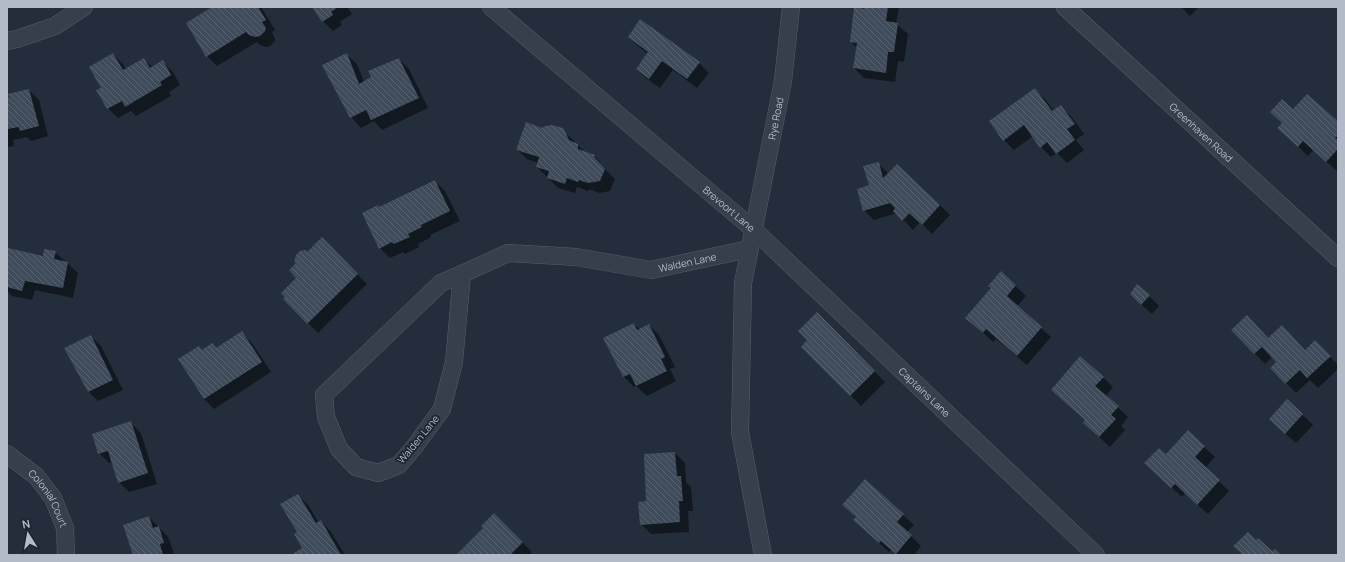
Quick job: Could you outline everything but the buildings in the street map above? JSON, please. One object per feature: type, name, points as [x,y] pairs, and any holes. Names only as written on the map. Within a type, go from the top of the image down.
[{"type":"street","points":[[7,41],[55,26],[84,7]]},
{"type":"street","name":"Brevoort Lane","points":[[491,7],[753,229],[743,283],[740,432],[763,555]]},
{"type":"street","name":"Rye Road","points":[[753,229],[783,81],[791,7]]},
{"type":"street","name":"Greenhaven Road","points":[[1065,7],[1338,258]]},
{"type":"street","name":"Captains Lane","points":[[753,229],[1096,555]]},
{"type":"street","name":"Walden Lane","points":[[462,274],[454,362],[442,409],[399,465],[378,473],[356,467],[338,449],[326,417],[324,395],[441,283],[508,253],[576,257],[651,270],[749,250]]},
{"type":"street","name":"Colonial Court","points":[[7,454],[36,476],[53,498],[64,528],[66,555]]}]
